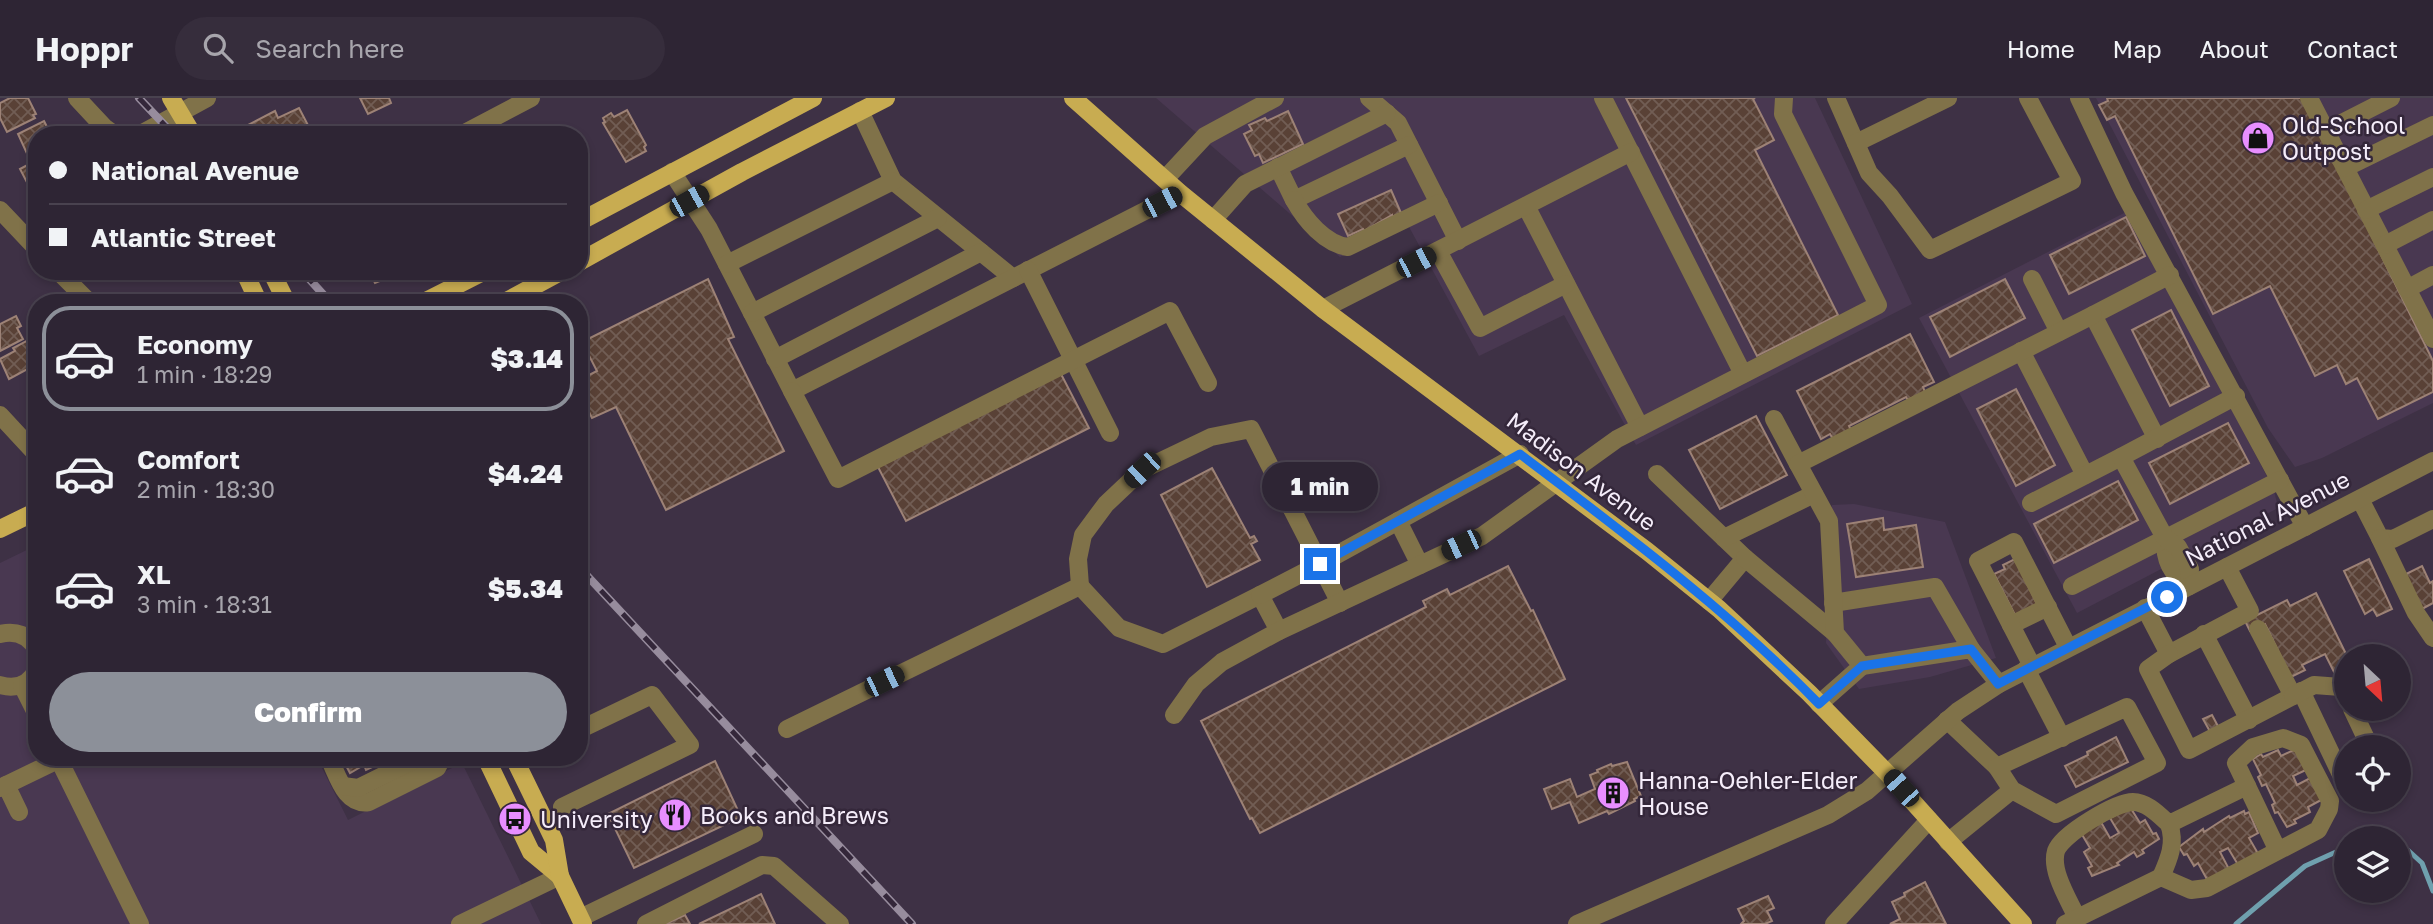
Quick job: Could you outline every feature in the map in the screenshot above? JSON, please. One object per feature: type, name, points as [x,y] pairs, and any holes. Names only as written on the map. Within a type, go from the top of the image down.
[{"type":"main road","points":[[588,217],[813,98]]},
{"type":"main road","points":[[588,257],[886,98]]},
{"type":"main road","name":"Madison Avenue","points":[[1076,100],[1180,193],[1324,309],[1520,454],[1709,601],[1819,704],[1887,773],[2024,924]]},
{"type":"main road","points":[[174,105],[178,126]]},
{"type":"main road","points":[[174,105],[187,126]]},
{"type":"main road","points":[[440,294],[467,280]]},
{"type":"main road","points":[[520,294],[545,280]]},
{"type":"main road","points":[[1,529],[28,516]]},
{"type":"main road","points":[[490,766],[531,852],[560,876]]},
{"type":"main road","points":[[521,766],[554,840],[560,876],[582,921]]},
{"type":"street","points":[[77,98],[103,126]]},
{"type":"street","points":[[159,126],[163,124],[174,105],[206,98]]},
{"type":"street","points":[[478,126],[531,98]]},
{"type":"street","points":[[1165,179],[1205,136],[1275,98]]},
{"type":"street","points":[[1368,98],[1398,123],[1458,240]]},
{"type":"street","points":[[1603,98],[1744,374]]},
{"type":"street","points":[[1174,716],[1196,684],[1222,662],[1279,631],[1482,536],[1617,439],[1878,305],[1783,114],[1784,98]]},
{"type":"street","points":[[1836,98],[1869,173],[1890,196],[1930,250],[2072,181],[2028,98]]},
{"type":"street","points":[[1856,143],[1948,98]]},
{"type":"street","points":[[2079,98],[2124,193],[2305,527]]},
{"type":"street","points":[[2309,98],[2407,289],[2431,330]]},
{"type":"street","points":[[2326,131],[2391,98]]},
{"type":"street","points":[[860,111],[893,181],[981,252],[1021,274],[1073,359],[1110,433]]},
{"type":"street","points":[[1213,220],[1245,184],[1387,113]]},
{"type":"street","points":[[2345,168],[2433,125]]},
{"type":"street","points":[[1294,200],[1409,145]]},
{"type":"street","points":[[1324,309],[1631,152]]},
{"type":"street","points":[[1278,167],[1303,216],[1336,245],[1348,247],[1439,203]]},
{"type":"street","points":[[672,172],[709,229],[838,479],[1170,311],[1208,383]]},
{"type":"street","points":[[2366,209],[2433,177]]},
{"type":"street","points":[[726,264],[893,181]]},
{"type":"street","points":[[792,391],[1180,193]]},
{"type":"street","points":[[1526,206],[1640,427]]},
{"type":"street","points":[[0,210],[28,240]]},
{"type":"street","points":[[752,313],[938,218]]},
{"type":"street","points":[[2385,245],[2433,220]]},
{"type":"street","points":[[1438,251],[1480,328],[1566,284]]},
{"type":"street","points":[[775,359],[981,252]]},
{"type":"street","points":[[1798,464],[2170,275]]},
{"type":"street","points":[[2407,289],[2433,275]]},
{"type":"street","points":[[2032,279],[2059,332]]},
{"type":"street","points":[[67,280],[80,294]]},
{"type":"street","points":[[2093,315],[2157,439]]},
{"type":"street","points":[[2021,351],[2085,475]]},
{"type":"street","points":[[2031,503],[2236,396]]},
{"type":"street","points":[[0,415],[28,445]]},
{"type":"street","points":[[1774,419],[1829,521],[1835,634]]},
{"type":"street","points":[[1340,603],[1320,564],[1251,429],[1211,437],[1142,470],[1106,504],[1083,535],[1078,559],[1080,586],[1119,628],[1163,643],[1320,564],[1520,454]]},
{"type":"street","points":[[2121,457],[2165,538],[2178,547],[2190,569],[2189,586]]},
{"type":"street","name":"National Avenue","points":[[1585,922],[1828,815],[1867,791],[1977,696],[2433,461]]},
{"type":"street","points":[[1657,474],[1745,558],[1835,634],[1862,666]]},
{"type":"street","points":[[2072,586],[2280,480]]},
{"type":"street","points":[[1724,538],[1814,494]]},
{"type":"street","points":[[2360,499],[2416,612],[2433,638]]},
{"type":"street","points":[[2380,538],[2393,539],[2433,519]]},
{"type":"street","points":[[1398,521],[1420,565]]},
{"type":"street","points":[[2062,738],[2011,625],[1978,561],[2014,542],[2068,647]]},
{"type":"street","points":[[1709,601],[1745,558]]},
{"type":"street","points":[[2227,567],[2253,619],[2334,763]]},
{"type":"street","points":[[787,729],[1080,586]]},
{"type":"street","points":[[1833,603],[1935,587],[1971,649],[1998,684]]},
{"type":"street","points":[[1261,595],[1279,631]]},
{"type":"street","points":[[2011,625],[2048,607]]},
{"type":"street","points":[[2145,608],[2169,654]]},
{"type":"street","points":[[2253,619],[2204,634],[2148,669],[2189,750],[2314,685],[2334,686]]},
{"type":"street","points":[[0,634],[19,633],[28,638]]},
{"type":"street","points":[[2204,634],[2249,720]]},
{"type":"street","points":[[1819,704],[1862,666],[1971,649]]},
{"type":"street","points":[[0,685],[12,687],[28,680]]},
{"type":"street","points":[[22,685],[28,697]]},
{"type":"street","points":[[562,807],[690,745],[652,695],[588,726]]},
{"type":"street","points":[[1947,720],[1997,767],[2011,790],[2056,814],[2157,763],[2127,707],[1997,767]]},
{"type":"street","points":[[2161,877],[2191,890],[2207,888],[2278,851],[2318,830],[2329,809],[2329,801],[2301,745],[2283,738],[2253,747],[2236,763],[2278,851]]},
{"type":"street","points":[[19,812],[3,787],[44,766]]},
{"type":"street","points":[[63,766],[140,924]]},
{"type":"street","points":[[333,766],[354,802],[369,802],[438,766]]},
{"type":"street","points":[[343,785],[342,780],[352,782],[385,766]]},
{"type":"street","points":[[343,785],[358,788],[403,766]]},
{"type":"street","points":[[343,785],[358,796],[366,795],[421,766]]},
{"type":"street","points":[[2169,824],[2247,786]]},
{"type":"street","points":[[1948,842],[2011,790]]},
{"type":"street","points":[[2131,801],[2143,804],[2169,824],[2173,834],[2172,849],[2161,877],[2071,921],[2057,869],[2056,852],[2064,839],[2115,807],[2131,801]]},
{"type":"street","points":[[1833,924],[1928,820]]},
{"type":"street","points":[[582,921],[601,906],[754,834]]},
{"type":"street","points":[[646,924],[762,865],[774,866],[841,924]]},
{"type":"street","points":[[460,924],[560,876]]},
{"type":"shaded area","points":[[1156,98],[1815,98],[1912,304],[1636,445],[1564,315],[1479,356],[1408,225],[1340,257]]},
{"type":"shaded area","points":[[2096,98],[2433,98],[2433,403],[2322,458],[2295,467],[2268,428]]},
{"type":"shaded area","points":[[2128,211],[2274,490],[2278,508],[2077,613],[1919,318]]},
{"type":"shaded area","points":[[1854,504],[1945,522],[1996,658],[1930,677],[1859,689],[1826,643],[1832,505]]},
{"type":"shaded area","points":[[28,549],[28,766],[321,766],[348,820],[456,766],[463,766],[541,924],[0,924],[0,563]]},
{"type":"building","points":[[10,98],[28,98],[36,114],[33,115],[35,118],[7,132],[0,118],[0,103]]},
{"type":"building","points":[[360,98],[389,98],[391,103],[368,114]]},
{"type":"building","points":[[1626,98],[1755,98],[1753,99],[1774,140],[1755,150],[1838,315],[1757,356]]},
{"type":"building","points":[[2107,98],[2304,98],[2433,361],[2433,392],[2378,419],[2357,378],[2346,384],[2337,365],[2315,376],[2270,286],[2213,314],[2115,116],[2107,120],[2099,105],[2108,101]]},
{"type":"building","points":[[299,108],[308,126],[248,125],[275,111],[278,118]]},
{"type":"building","points":[[627,110],[646,145],[646,151],[626,162],[603,123],[603,118],[611,113],[614,117]]},
{"type":"building","points":[[1288,111],[1303,144],[1263,163],[1259,154],[1255,156],[1244,134],[1252,130],[1249,125],[1265,118],[1267,121]]},
{"type":"building","points":[[44,121],[46,126],[34,126]]},
{"type":"building","points":[[28,129],[28,156],[18,134]]},
{"type":"building","points":[[28,165],[28,184],[20,169]]},
{"type":"building","points":[[1391,190],[1401,213],[1348,236],[1338,214]]},
{"type":"building","points":[[2126,217],[2145,256],[2069,294],[2050,255]]},
{"type":"building","points":[[708,279],[734,337],[728,339],[784,451],[666,510],[616,407],[592,418],[588,410],[588,376],[597,371],[588,354],[588,339]]},
{"type":"building","points":[[2005,279],[2025,318],[1950,357],[1930,317]]},
{"type":"building","points":[[2171,310],[2209,386],[2170,406],[2132,330]]},
{"type":"building","points":[[16,316],[21,326],[17,328],[23,339],[0,351],[0,324]]},
{"type":"building","points":[[1910,334],[1934,382],[1923,387],[1925,392],[1908,400],[1906,397],[1849,426],[1851,430],[1833,439],[1830,434],[1821,439],[1797,391]]},
{"type":"building","points":[[28,340],[28,369],[9,379],[0,359],[15,351],[13,348]]},
{"type":"building","points":[[1061,374],[1089,428],[906,521],[878,467]]},
{"type":"building","points":[[2016,389],[2055,465],[2016,486],[1977,409]]},
{"type":"building","points":[[1756,416],[1787,475],[1720,509],[1689,450]]},
{"type":"building","points":[[2228,423],[2249,463],[2170,504],[2149,463]]},
{"type":"building","points":[[1212,468],[1250,538],[1254,536],[1257,541],[1251,544],[1260,560],[1207,587],[1161,495]]},
{"type":"building","points":[[2118,481],[2138,520],[2054,563],[2034,524]]},
{"type":"building","points":[[1883,518],[1884,530],[1916,525],[1923,567],[1856,577],[1847,524]]},
{"type":"building","points":[[2015,559],[2039,608],[2017,619],[1994,574],[2005,569],[2003,565]]},
{"type":"building","points":[[2369,559],[2392,609],[2377,616],[2373,609],[2365,614],[2344,571]]},
{"type":"building","points":[[1508,566],[1531,611],[1533,610],[1565,679],[1260,833],[1252,818],[1250,819],[1201,721],[1426,607],[1423,601],[1447,589],[1450,595]]},
{"type":"building","points":[[2422,566],[2430,583],[2433,581],[2433,603],[2418,611],[2402,576]]},
{"type":"building","points":[[2316,593],[2341,644],[2334,644],[2334,672],[2325,654],[2302,665],[2305,670],[2291,677],[2265,624],[2250,631],[2245,621],[2287,600],[2290,606]]},
{"type":"building","points":[[2212,715],[2220,730],[2212,735],[2203,719]]},
{"type":"building","points":[[2116,737],[2128,762],[2076,787],[2065,766]]},
{"type":"building","points":[[2298,748],[2308,769],[2293,776],[2297,785],[2312,777],[2323,799],[2308,807],[2310,812],[2287,827],[2278,812],[2275,813],[2272,805],[2275,803],[2266,784],[2262,786],[2258,777],[2261,775],[2253,759],[2278,750],[2281,756]]},
{"type":"building","name":"Books and Brews","points":[[715,761],[741,817],[634,868],[608,814]]},
{"type":"building","name":"Hanna-Oehler-Elder House","points":[[1627,762],[1641,796],[1634,799],[1635,801],[1609,814],[1607,811],[1579,823],[1570,802],[1552,809],[1544,789],[1570,779],[1577,797],[1595,789],[1590,775],[1598,772],[1597,770],[1611,764],[1612,766]]},
{"type":"building","points":[[346,766],[362,766],[350,773]]},
{"type":"building","points":[[2130,807],[2140,823],[2145,820],[2159,839],[2142,850],[2144,853],[2137,857],[2134,852],[2117,863],[2119,865],[2092,876],[2088,868],[2092,866],[2084,852],[2090,848],[2081,833],[2101,822],[2110,838],[2119,833],[2110,818]]},
{"type":"building","points":[[2244,811],[2245,814],[2249,812],[2258,833],[2249,838],[2260,857],[2240,868],[2228,848],[2220,852],[2230,871],[2209,883],[2198,863],[2194,866],[2179,847],[2203,829],[2204,832],[2229,816],[2230,818]]},
{"type":"building","points":[[1925,882],[1946,924],[1890,924],[1900,919],[1892,902]]},
{"type":"building","points":[[761,894],[775,924],[699,924]]},
{"type":"building","points":[[1768,896],[1774,908],[1767,911],[1772,921],[1765,924],[1741,924],[1744,921],[1738,909]]},
{"type":"building","points":[[685,915],[690,924],[665,924]]},
{"type":"waterway","points":[[2236,924],[2305,866],[2334,853]]},
{"type":"waterway","points":[[2411,853],[2422,863],[2433,891]]},
{"type":"railway","points":[[139,98],[165,126]]},
{"type":"railway","points":[[310,280],[323,294]]},
{"type":"railway","points":[[588,577],[912,924]]},
{"type":"place","name":"Old-School Outpost","points":[[2258,138]]},
{"type":"place","name":"Hanna-Oehler-Elder House","points":[[1613,793]]},
{"type":"place","name":"Books and Brews","points":[[675,815]]},
{"type":"place","name":"University","points":[[515,819]]},
{"type":"route","points":[[1320,564],[1520,454],[1709,601],[1819,704],[1862,666],[1971,649],[1998,684],[2167,597]]}]
